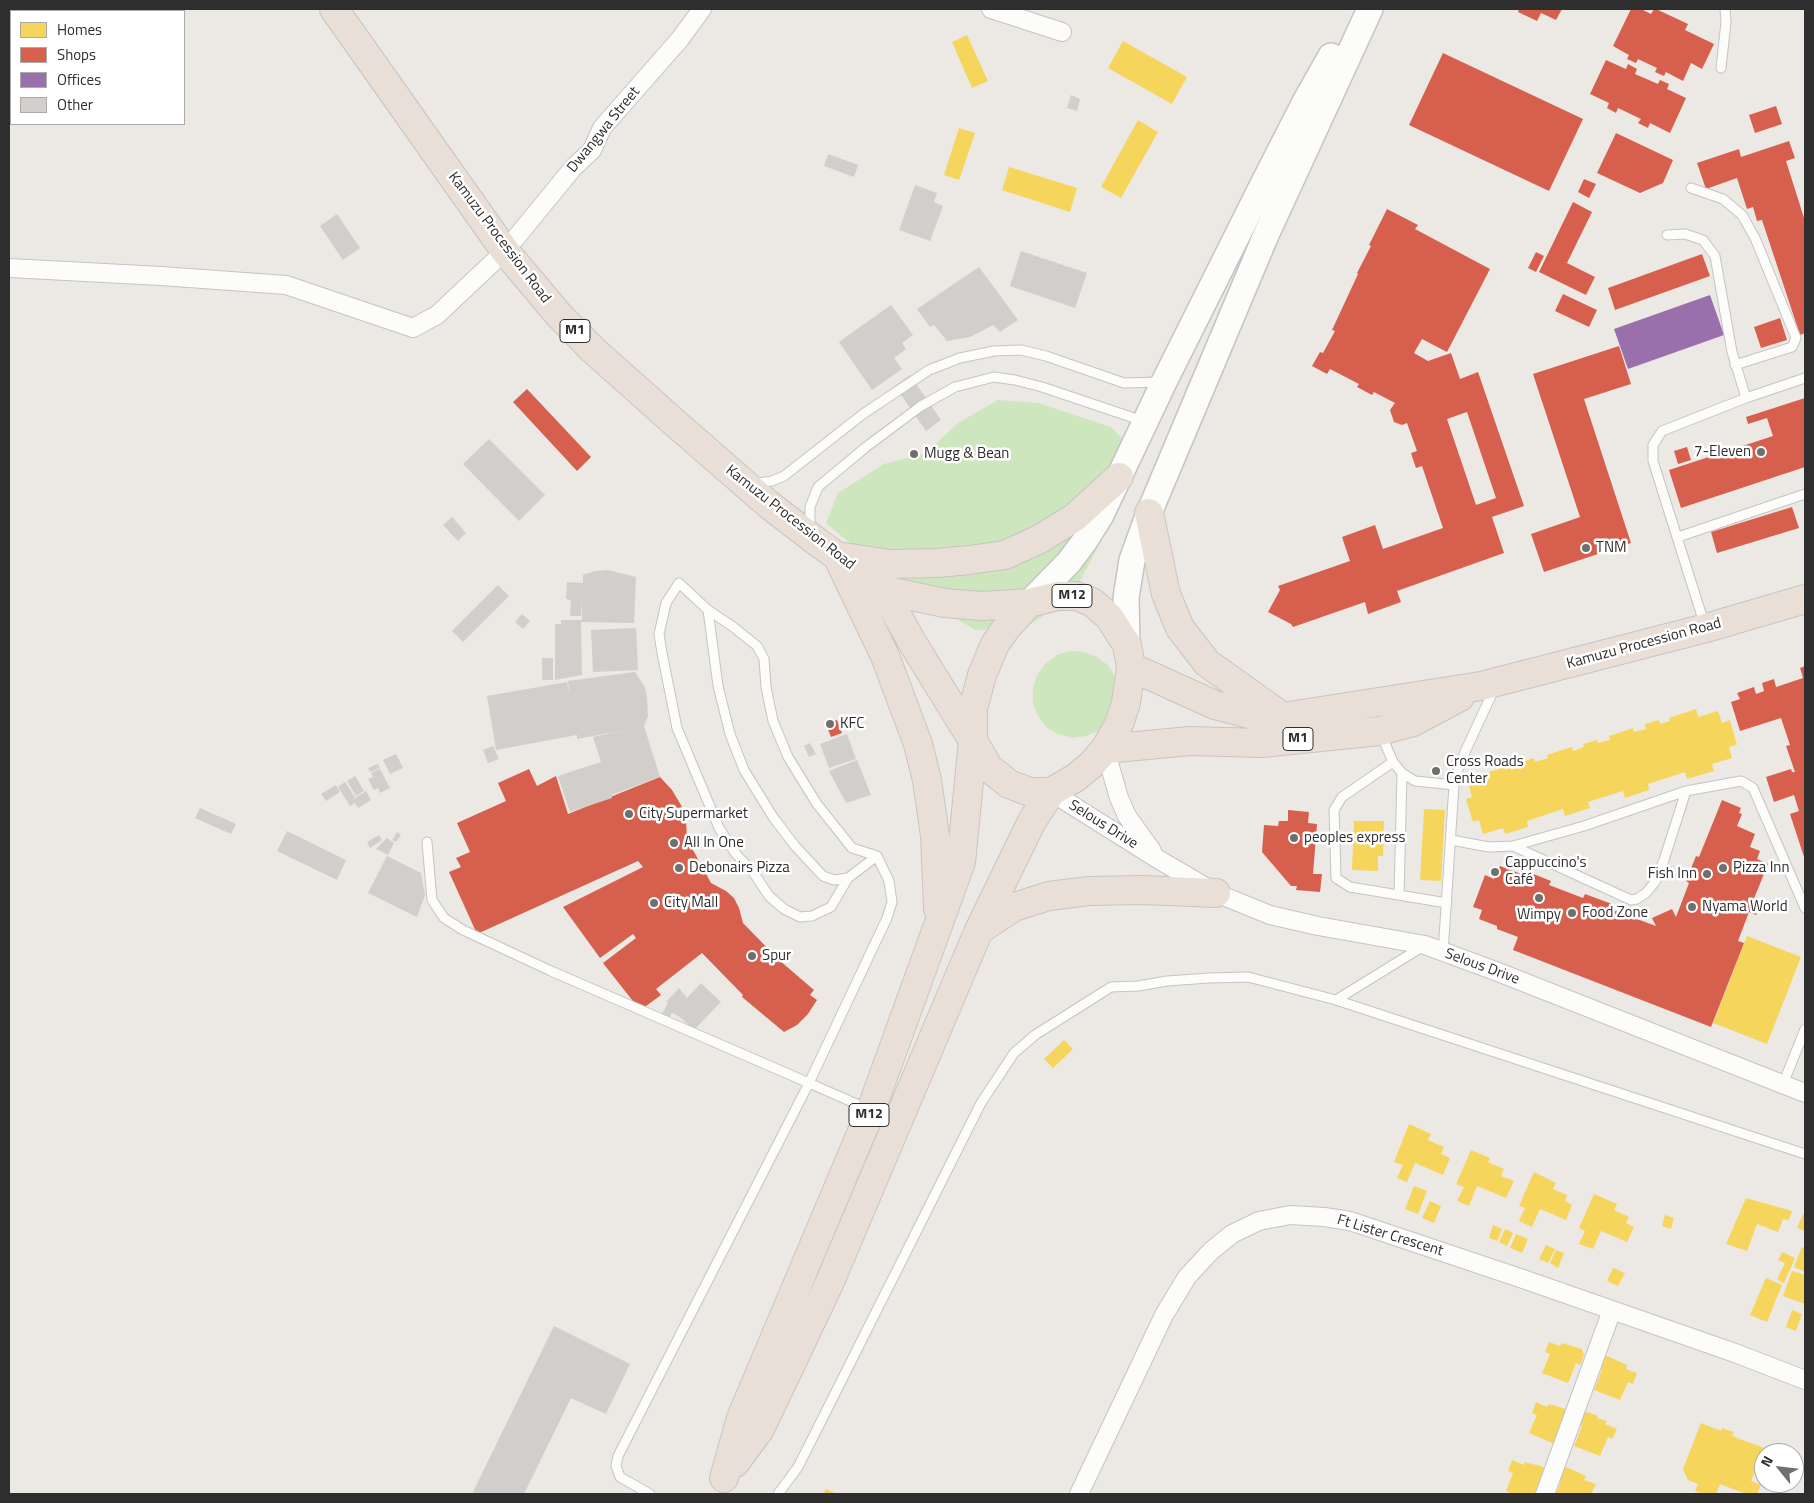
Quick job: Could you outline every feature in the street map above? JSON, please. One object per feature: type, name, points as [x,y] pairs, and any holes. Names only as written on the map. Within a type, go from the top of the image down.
[{"type":"highway","name":"Kamuzu Procession Road","points":[[334,9],[505,251],[558,314],[592,349],[736,475],[826,549],[883,590]]},
{"type":"highway","points":[[826,549],[890,564],[937,563],[1005,555],[1040,538],[1076,517],[1119,477]]},
{"type":"highway","points":[[1149,513],[1166,594],[1180,628],[1207,664],[1283,717]]},
{"type":"highway","points":[[826,549],[885,656],[918,744],[927,780],[935,836],[939,923]]},
{"type":"highway","name":"M1","points":[[883,590],[945,603],[982,606],[1029,603]]},
{"type":"highway","name":"M1","points":[[883,590],[912,642],[973,741]]},
{"type":"highway","name":"M12","points":[[1058,596],[1076,596],[1092,602],[1109,617],[1129,656],[1124,710],[1119,724],[1105,748],[1091,765],[1076,778],[1051,792],[1032,821],[979,930],[829,1284],[760,1429],[720,1486],[741,1418],[871,1110],[961,862],[973,741],[973,708],[982,676],[995,644],[1029,603],[1058,596]]},
{"type":"highway","name":"Kamuzu Procession Road","points":[[1490,684],[1706,628],[1805,599]]},
{"type":"highway","name":"M1","points":[[1129,656],[1215,705],[1253,715],[1283,717],[1490,684]]},
{"type":"highway","name":"M1","points":[[1105,748],[1190,741],[1262,743],[1380,732],[1412,722],[1490,684]]},
{"type":"highway","points":[[973,741],[989,768],[1008,784],[1030,792],[1051,792]]},
{"type":"highway","points":[[979,930],[1014,907],[1049,896],[1143,890],[1216,893]]},
{"type":"main road","points":[[1029,603],[1069,562],[1101,515],[1164,382],[1305,102],[1359,9]]},
{"type":"main road","points":[[1129,656],[1126,598],[1132,560],[1149,513],[1266,235],[1370,9]]},
{"type":"street","name":"Dwangwa Street","points":[[9,268],[286,285],[413,328],[437,315],[505,251],[573,168],[592,150],[602,128],[680,39],[702,9]]},
{"type":"street","points":[[991,9],[1062,32]]},
{"type":"street","name":"Selous Drive","points":[[1105,748],[1127,816],[1156,858]]},
{"type":"street","name":"Selous Drive","points":[[1051,792],[1216,893],[1270,915],[1318,926],[1425,945],[1805,1093]]},
{"type":"street","name":"Ft Lister Crescent","points":[[1079,1494],[1164,1315],[1187,1277],[1211,1251],[1232,1234],[1259,1221],[1290,1215],[1324,1216],[1350,1221],[1612,1310],[1805,1380]]},
{"type":"street","points":[[1545,1494],[1612,1310]]},
{"type":"lane","points":[[1721,68],[1726,22],[1724,9]]},
{"type":"lane","points":[[1691,188],[1723,199],[1742,215],[1755,238],[1796,338],[1792,347],[1735,365]]},
{"type":"lane","points":[[1667,235],[1685,234],[1703,240],[1715,256],[1735,365],[1746,398]]},
{"type":"lane","points":[[736,475],[759,483],[772,481],[784,476],[863,414],[929,370],[960,358],[994,351],[1021,350],[1046,356],[1124,383],[1164,382]]},
{"type":"lane","points":[[826,549],[810,524],[810,506],[818,487],[866,447],[921,406],[955,387],[994,377],[1015,380],[1042,387],[1146,422]]},
{"type":"lane","points":[[1706,628],[1653,461],[1653,445],[1662,431],[1746,398],[1805,378]]},
{"type":"lane","points":[[1678,537],[1805,494]]},
{"type":"lane","points":[[650,1494],[620,1477],[616,1466],[618,1456],[809,1083],[887,918],[892,902],[889,881],[877,856],[852,848],[817,804],[788,757],[774,721],[766,687],[764,659],[757,646],[708,610],[678,583],[666,603],[659,634],[677,728],[719,828],[736,854],[753,872],[769,896],[784,909],[800,917],[812,916],[831,907],[848,878],[877,856]]},
{"type":"lane","points":[[708,610],[718,686],[730,734],[744,770],[773,817],[795,846],[822,876],[834,880],[848,878]]},
{"type":"lane","points":[[1443,953],[1454,785],[1490,684]]},
{"type":"lane","points":[[1380,732],[1393,762],[1402,773],[1415,781],[1454,785]]},
{"type":"lane","points":[[1393,762],[1342,797],[1334,810],[1336,878],[1350,887],[1446,903]]},
{"type":"lane","points":[[1399,895],[1402,773]]},
{"type":"lane","points":[[1450,840],[1488,847],[1513,846],[1584,826],[1686,791],[1740,781],[1753,788],[1805,908]]},
{"type":"lane","points":[[1513,846],[1631,900],[1637,899],[1646,894],[1655,882],[1686,791]]},
{"type":"lane","points":[[427,842],[432,900],[444,918],[457,926],[551,971],[871,1110]]},
{"type":"lane","points":[[1336,1000],[1425,945]]},
{"type":"lane","points":[[778,1494],[798,1467],[980,1103],[1014,1053],[1035,1035],[1111,987],[1138,986],[1167,981],[1248,977],[1336,1000],[1805,1154]]},
{"type":"lane","points":[[1783,1084],[1805,1029]]},
{"type":"green space","points":[[998,400],[1038,403],[1111,427],[1138,455],[1118,509],[1071,598],[1029,625],[976,630],[907,591],[826,523],[838,493],[884,464],[926,453],[958,423]]},
{"type":"green space","points":[[1070,651],[1084,652],[1097,657],[1109,666],[1116,679],[1110,721],[1099,731],[1086,736],[1072,738],[1058,734],[1046,727],[1038,716],[1033,703],[1033,688],[1037,675],[1045,664],[1057,655]]},
{"type":"building: Homes","points":[[967,35],[988,81],[972,88],[952,42]]},
{"type":"building: Homes","points":[[1123,41],[1187,77],[1172,104],[1108,68]]},
{"type":"building: Homes","points":[[1138,120],[1158,132],[1121,198],[1101,187]]},
{"type":"building: Homes","points":[[959,128],[975,133],[959,180],[944,175]]},
{"type":"building: Homes","points":[[1009,167],[1077,188],[1070,212],[1002,190]]},
{"type":"building: Homes","points":[[1696,709],[1698,717],[1718,711],[1722,723],[1730,720],[1737,745],[1729,747],[1732,758],[1712,764],[1714,771],[1687,779],[1685,772],[1648,784],[1649,790],[1625,798],[1623,791],[1588,802],[1590,808],[1565,816],[1563,809],[1527,821],[1528,827],[1505,834],[1503,828],[1483,834],[1479,820],[1473,822],[1466,799],[1472,797],[1469,786],[1489,780],[1486,773],[1510,766],[1511,770],[1523,766],[1522,762],[1534,758],[1535,762],[1548,758],[1547,755],[1572,747],[1573,751],[1584,747],[1583,744],[1597,740],[1598,743],[1610,740],[1609,736],[1633,728],[1634,732],[1646,729],[1645,724],[1659,720],[1660,724],[1670,721],[1669,718]]},
{"type":"building: Homes","points":[[1424,809],[1445,810],[1441,881],[1420,880]]},
{"type":"building: Homes","points":[[1354,821],[1384,821],[1383,856],[1378,856],[1378,871],[1352,870]]},
{"type":"building: Homes","points":[[1747,936],[1801,957],[1767,1044],[1713,1023]]},
{"type":"building: Homes","points":[[1064,1040],[1073,1049],[1053,1068],[1044,1059]]},
{"type":"building: Homes","points":[[1409,1124],[1431,1134],[1428,1140],[1444,1147],[1441,1154],[1450,1158],[1443,1175],[1415,1163],[1407,1182],[1397,1178],[1403,1165],[1394,1162]]},
{"type":"building: Homes","points":[[1471,1150],[1490,1158],[1488,1162],[1504,1169],[1501,1176],[1514,1181],[1506,1198],[1477,1186],[1469,1206],[1457,1201],[1464,1187],[1456,1184]]},
{"type":"building: Homes","points":[[1534,1172],[1556,1183],[1553,1189],[1567,1195],[1565,1201],[1572,1205],[1566,1220],[1540,1209],[1532,1227],[1519,1221],[1525,1208],[1519,1206]]},
{"type":"building: Homes","points":[[1414,1186],[1427,1191],[1418,1214],[1405,1209]]},
{"type":"building: Homes","points":[[1594,1194],[1617,1204],[1614,1210],[1629,1217],[1626,1223],[1634,1227],[1627,1242],[1601,1231],[1593,1249],[1579,1244],[1585,1231],[1579,1228]]},
{"type":"building: Homes","points":[[1746,1198],[1792,1211],[1789,1220],[1783,1219],[1778,1232],[1757,1224],[1747,1251],[1726,1244]]},
{"type":"building: Homes","points":[[1430,1201],[1441,1206],[1434,1223],[1422,1218]]},
{"type":"building: Homes","points":[[1803,1214],[1805,1214],[1805,1231],[1797,1228]]},
{"type":"building: Homes","points":[[1665,1215],[1674,1218],[1671,1229],[1662,1226]]},
{"type":"building: Homes","points":[[1493,1225],[1502,1229],[1497,1241],[1489,1238]]},
{"type":"building: Homes","points":[[1505,1229],[1513,1233],[1507,1246],[1499,1242]]},
{"type":"building: Homes","points":[[1516,1234],[1528,1239],[1522,1253],[1510,1248]]},
{"type":"building: Homes","points":[[1546,1245],[1555,1249],[1548,1263],[1539,1259]]},
{"type":"building: Homes","points":[[1802,1247],[1805,1248],[1805,1272],[1794,1267]]},
{"type":"building: Homes","points":[[1556,1250],[1564,1253],[1558,1268],[1550,1263]]},
{"type":"building: Homes","points":[[1782,1252],[1795,1258],[1784,1283],[1777,1279],[1785,1263],[1778,1260]]},
{"type":"building: Homes","points":[[1613,1268],[1625,1273],[1618,1286],[1607,1281]]},
{"type":"building: Homes","points":[[1792,1271],[1805,1275],[1805,1304],[1783,1296]]},
{"type":"building: Homes","points":[[1766,1278],[1782,1285],[1767,1322],[1750,1315]]},
{"type":"building: Homes","points":[[1792,1310],[1802,1314],[1796,1331],[1786,1327]]},
{"type":"building: Homes","points":[[1549,1342],[1560,1346],[1562,1343],[1582,1349],[1584,1355],[1580,1365],[1576,1363],[1568,1383],[1542,1373],[1550,1354],[1545,1352]]},
{"type":"building: Homes","points":[[1607,1356],[1627,1365],[1626,1369],[1637,1373],[1633,1384],[1628,1382],[1620,1400],[1594,1390],[1602,1370],[1598,1368],[1603,1358]]},
{"type":"building: Homes","points":[[1536,1402],[1547,1407],[1549,1404],[1569,1410],[1555,1444],[1529,1433],[1537,1415],[1532,1413]]},
{"type":"building: Homes","points":[[1587,1412],[1607,1421],[1605,1424],[1617,1429],[1612,1439],[1608,1437],[1600,1456],[1574,1446],[1582,1426],[1578,1424],[1582,1414]]},
{"type":"building: Homes","points":[[1701,1423],[1721,1431],[1722,1428],[1734,1432],[1732,1436],[1754,1444],[1754,1473],[1751,1481],[1754,1482],[1754,1493],[1757,1493],[1746,1494],[1720,1484],[1716,1494],[1703,1494],[1695,1491],[1698,1484],[1688,1480],[1683,1469]]},
{"type":"building: Homes","points":[[1512,1460],[1524,1465],[1525,1462],[1546,1468],[1544,1483],[1540,1482],[1535,1494],[1513,1494],[1506,1491],[1513,1473],[1508,1471]]},
{"type":"building: Homes","points":[[1566,1467],[1586,1476],[1584,1480],[1596,1484],[1591,1494],[1556,1494],[1561,1481],[1557,1479],[1561,1469]]},
{"type":"building: Homes","points":[[826,1489],[837,1494],[823,1494]]},
{"type":"building: Shops","points":[[1519,9],[1562,9],[1556,20],[1541,13],[1537,21],[1518,12]]},
{"type":"building: Shops","points":[[1631,9],[1641,9],[1651,14],[1656,9],[1688,24],[1685,30],[1714,44],[1702,69],[1691,63],[1683,81],[1666,72],[1664,76],[1655,72],[1657,68],[1638,59],[1636,63],[1627,59],[1629,55],[1613,46]]},
{"type":"building: Shops","points":[[1443,53],[1583,119],[1549,191],[1409,125]]},
{"type":"building: Shops","points":[[1606,60],[1626,69],[1628,64],[1637,69],[1635,74],[1658,84],[1660,80],[1669,84],[1667,89],[1686,98],[1670,133],[1650,123],[1648,128],[1638,123],[1641,119],[1618,108],[1616,113],[1607,108],[1609,103],[1590,94]]},
{"type":"building: Shops","points":[[1776,106],[1782,124],[1755,133],[1749,115]]},
{"type":"building: Shops","points":[[1616,133],[1673,160],[1663,183],[1640,193],[1597,173]]},
{"type":"building: Shops","points":[[1789,141],[1795,158],[1786,161],[1805,221],[1805,333],[1800,335],[1762,220],[1757,221],[1753,207],[1747,209],[1737,178],[1706,189],[1697,163],[1739,149],[1741,157]]},
{"type":"building: Shops","points":[[1584,179],[1596,184],[1589,198],[1578,192]]},
{"type":"building: Shops","points":[[1573,202],[1592,212],[1567,263],[1595,277],[1586,295],[1539,272]]},
{"type":"building: Shops","points":[[1387,209],[1418,225],[1415,229],[1490,269],[1447,352],[1422,339],[1414,353],[1428,361],[1451,353],[1460,379],[1478,372],[1524,506],[1492,517],[1504,553],[1397,591],[1401,602],[1368,614],[1365,602],[1293,627],[1291,624],[1268,612],[1280,590],[1278,586],[1350,561],[1342,537],[1375,525],[1383,549],[1443,528],[1422,466],[1416,468],[1411,453],[1417,451],[1407,423],[1402,425],[1394,422],[1390,410],[1395,403],[1374,392],[1372,395],[1357,387],[1359,384],[1330,369],[1327,374],[1312,366],[1320,352],[1323,353],[1335,331],[1332,330],[1371,246],[1369,245]],"holes":[[[1467,412],[1496,498],[1476,505],[1447,419]]]},
{"type":"building: Shops","points":[[1536,252],[1544,256],[1536,272],[1528,268]]},
{"type":"building: Shops","points":[[1702,254],[1710,276],[1615,310],[1608,288]]},
{"type":"building: Shops","points":[[1563,294],[1597,310],[1589,327],[1555,311]]},
{"type":"building: Shops","points":[[1780,318],[1787,340],[1761,348],[1754,327]]},
{"type":"building: Shops","points":[[1619,346],[1631,384],[1584,399],[1631,543],[1544,572],[1531,534],[1580,517],[1533,374]]},
{"type":"building: Shops","points":[[527,389],[591,457],[577,471],[513,402]]},
{"type":"building: Shops","points":[[1805,398],[1805,467],[1681,508],[1669,470],[1773,436],[1767,418],[1748,424],[1746,417]]},
{"type":"building: Shops","points":[[1687,447],[1691,460],[1678,464],[1674,451]]},
{"type":"building: Shops","points":[[1792,507],[1799,528],[1717,553],[1711,532]]},
{"type":"building: Shops","points":[[1805,666],[1805,860],[1790,814],[1799,811],[1794,795],[1774,802],[1766,777],[1791,769],[1792,772],[1795,772],[1786,746],[1790,745],[1781,718],[1740,731],[1731,702],[1740,699],[1737,693],[1754,687],[1756,694],[1764,691],[1762,683],[1774,679],[1776,687],[1803,678],[1800,668]]},
{"type":"building: Shops","points":[[837,720],[842,733],[831,737],[826,724]]},
{"type":"building: Shops","name":"City Mall","points":[[529,769],[537,786],[556,776],[568,814],[660,777],[672,790],[681,805],[686,821],[687,839],[711,883],[734,898],[743,923],[779,960],[814,990],[810,995],[817,1000],[808,1014],[797,1025],[784,1032],[742,997],[743,995],[702,953],[656,989],[661,995],[642,1009],[638,1004],[636,1005],[603,963],[636,938],[633,934],[600,958],[563,907],[643,867],[638,861],[477,934],[449,872],[461,867],[456,858],[470,852],[457,823],[506,801],[498,783]]},
{"type":"building: Shops","points":[[1722,800],[1741,808],[1739,813],[1742,814],[1737,826],[1755,834],[1750,847],[1760,851],[1757,859],[1768,864],[1753,901],[1760,904],[1756,915],[1749,912],[1738,941],[1744,943],[1711,1027],[1513,950],[1518,937],[1497,929],[1497,926],[1479,919],[1482,910],[1473,907],[1485,875],[1494,879],[1500,866],[1524,875],[1526,871],[1551,881],[1549,885],[1583,898],[1585,894],[1612,904],[1610,909],[1656,926],[1652,918],[1672,909],[1676,917],[1689,883],[1686,881],[1696,856],[1699,857]]},
{"type":"building: Shops","points":[[1288,810],[1309,812],[1308,823],[1317,824],[1313,874],[1322,874],[1320,892],[1296,890],[1297,886],[1291,886],[1262,852],[1264,825],[1278,826],[1279,821],[1288,821]]},
{"type":"building: Offices","points":[[1710,295],[1724,335],[1628,369],[1614,329]]},
{"type":"building: Other","points":[[1071,95],[1080,99],[1077,111],[1067,108]]},
{"type":"building: Other","points":[[828,154],[858,165],[854,177],[824,166]]},
{"type":"building: Other","points":[[915,185],[937,193],[934,202],[943,206],[930,241],[899,230]]},
{"type":"building: Other","points":[[337,214],[360,248],[343,260],[320,226]]},
{"type":"building: Other","points":[[1021,251],[1087,273],[1075,308],[1010,286]]},
{"type":"building: Other","points":[[979,267],[1018,320],[1000,332],[993,325],[970,337],[947,341],[934,325],[930,327],[917,309]]},
{"type":"building: Other","points":[[891,305],[913,335],[902,343],[906,349],[894,358],[902,369],[872,390],[839,342]]},
{"type":"building: Other","points":[[910,375],[941,420],[926,431],[895,386]]},
{"type":"building: Other","points":[[489,439],[545,495],[519,521],[463,464]]},
{"type":"building: Other","points":[[452,517],[466,533],[458,541],[443,525]]},
{"type":"building: Other","points":[[608,570],[636,577],[634,623],[581,622],[582,675],[555,680],[555,624],[561,624],[561,620],[582,620],[582,600],[581,616],[570,616],[571,600],[566,599],[567,582],[583,583],[583,575],[595,571]]},
{"type":"building: Other","points":[[498,585],[509,596],[463,642],[452,631]]},
{"type":"building: Other","points":[[522,614],[530,621],[523,629],[515,622]]},
{"type":"building: Other","points":[[636,628],[638,670],[593,672],[591,630]]},
{"type":"building: Other","points":[[542,658],[553,658],[553,680],[542,680]]},
{"type":"building: Other","points":[[635,672],[645,687],[648,716],[644,726],[660,777],[611,795],[612,798],[570,812],[558,776],[601,762],[593,737],[625,730],[577,739],[577,735],[496,750],[487,696],[567,682],[569,693],[568,681]]},
{"type":"building: Other","points":[[847,734],[856,759],[829,768],[820,744]]},
{"type":"building: Other","points":[[810,743],[816,754],[809,757],[804,746]]},
{"type":"building: Other","points":[[493,746],[499,759],[488,763],[483,750]]},
{"type":"building: Other","points":[[396,754],[403,768],[390,774],[383,760]]},
{"type":"building: Other","points":[[857,760],[871,795],[846,803],[829,771]]},
{"type":"building: Other","points":[[378,764],[380,768],[370,772],[368,768]]},
{"type":"building: Other","points":[[380,769],[390,788],[380,793],[378,788],[374,790],[368,779],[373,777],[371,773]]},
{"type":"building: Other","points":[[355,776],[364,791],[356,796],[347,781]]},
{"type":"building: Other","points":[[345,782],[355,797],[352,800],[366,791],[371,800],[358,808],[355,803],[350,806],[338,787]]},
{"type":"building: Other","points":[[336,785],[340,792],[326,801],[321,794]]},
{"type":"building: Other","points":[[200,808],[236,824],[231,834],[195,818]]},
{"type":"building: Other","points":[[287,831],[346,860],[337,880],[277,851]]},
{"type":"building: Other","points":[[397,832],[401,835],[396,842],[392,840]]},
{"type":"building: Other","points":[[379,835],[382,840],[370,848],[367,842]]},
{"type":"building: Other","points":[[387,838],[394,843],[388,855],[376,849]]},
{"type":"building: Other","points":[[387,856],[421,873],[425,895],[417,917],[368,893]]},
{"type":"building: Other","points":[[701,983],[721,1002],[694,1030],[680,1017],[672,1013],[669,1018],[662,1014],[668,1003],[666,1002],[679,988],[687,998]]},
{"type":"building: Other","points":[[554,1326],[630,1364],[606,1414],[571,1398],[524,1494],[472,1494]]},
{"type":"place","name":"7-Eleven","points":[[1761,452]]},
{"type":"place","name":"Mugg & Bean","points":[[914,454]]},
{"type":"place","name":"TNM","points":[[1586,548]]},
{"type":"place","name":"KFC","points":[[830,724]]},
{"type":"place","name":"Cross Roads Center","points":[[1436,771]]},
{"type":"place","name":"City Supermarket","points":[[629,814]]},
{"type":"place","name":"peoples express","points":[[1294,838]]},
{"type":"place","name":"All In One","points":[[674,843]]},
{"type":"place","name":"Debonairs Pizza","points":[[679,868]]},
{"type":"place","name":"Pizza Inn","points":[[1723,868]]},
{"type":"place","name":"Cappuccino's Café","points":[[1495,872]]},
{"type":"place","name":"Fish Inn","points":[[1707,874]]},
{"type":"place","name":"Wimpy","points":[[1539,898]]},
{"type":"place","name":"City Mall","points":[[654,903]]},
{"type":"place","name":"Nyama World","points":[[1692,907]]},
{"type":"place","name":"Food Zone","points":[[1572,913]]},
{"type":"place","name":"Spur","points":[[752,956]]}]
